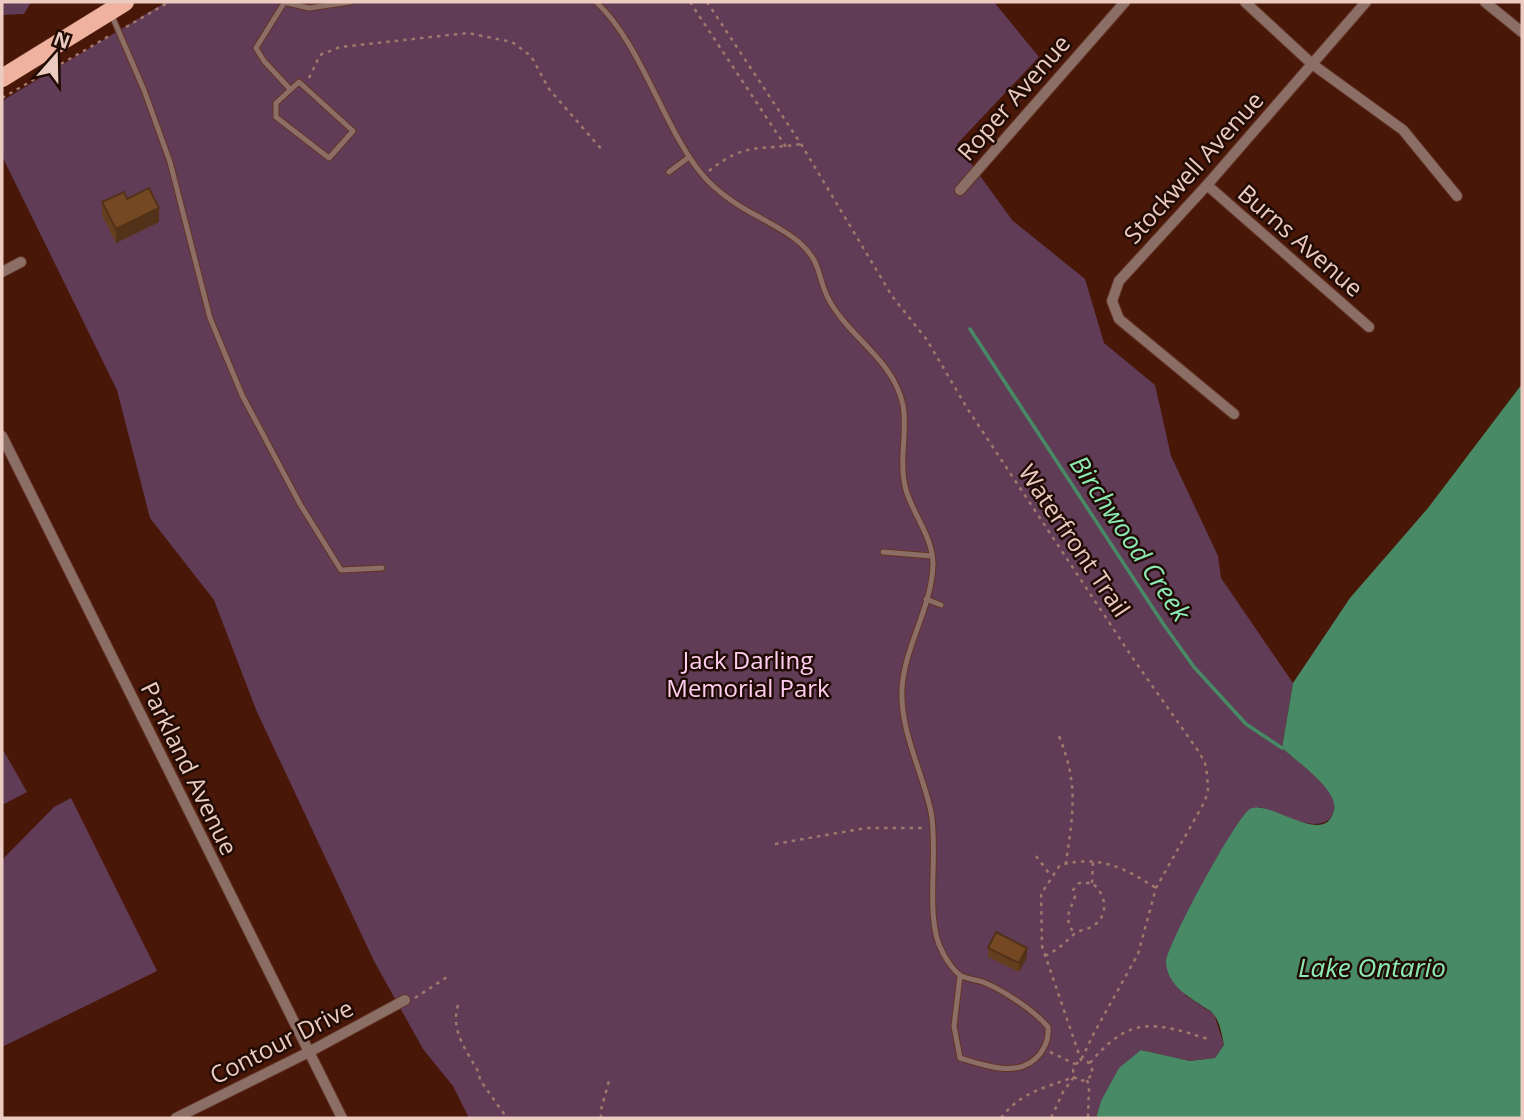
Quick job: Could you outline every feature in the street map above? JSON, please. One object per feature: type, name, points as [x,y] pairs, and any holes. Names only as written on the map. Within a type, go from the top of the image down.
[{"type":"main road","points":[[2,78],[118,7]]},
{"type":"street","name":"Roper Avenue","points":[[960,190],[1125,2]]},
{"type":"street","points":[[1245,2],[1312,64],[1403,130],[1457,196]]},
{"type":"street","name":"Stockwell Avenue","points":[[1234,414],[1119,319],[1112,301],[1119,281],[1207,185],[1366,2]]},
{"type":"street","points":[[1485,2],[1522,32]]},
{"type":"street","name":"Burns Avenue","points":[[1207,185],[1369,327]]},
{"type":"street","points":[[2,272],[21,262]]},
{"type":"street","name":"Parkland Avenue","points":[[2,436],[342,1118]]},
{"type":"street","name":"Contour Drive","points":[[176,1118],[309,1052],[405,1000]]},
{"type":"lane","points":[[290,89],[264,61],[256,48],[283,3],[309,8],[350,2]]},
{"type":"lane","points":[[597,2],[631,49],[665,116],[703,176],[732,201],[800,242],[816,262],[827,295],[843,321],[890,372],[898,388],[904,409],[901,463],[904,481],[932,556],[932,577],[907,656],[902,688],[902,713],[931,812],[934,925],[942,952],[960,976],[986,983],[1038,1016],[1048,1027],[1047,1040],[1035,1059],[1020,1069],[1000,1068],[960,1058],[954,1026],[960,976]]},
{"type":"lane","points":[[118,7],[170,162],[210,318],[242,395],[300,504],[341,569],[382,568]]},
{"type":"lane","points":[[299,82],[353,131],[329,158],[276,117],[276,103],[290,89],[299,82]]},
{"type":"lane","points":[[669,172],[690,157]]},
{"type":"lane","points":[[883,552],[932,556]]},
{"type":"lane","points":[[926,599],[941,605]]},
{"type":"path","points":[[127,26],[169,2]]},
{"type":"path","points":[[690,2],[786,147]]},
{"type":"path","name":"Waterfront Trail","points":[[707,2],[801,144],[892,296],[927,340],[967,408],[1205,763],[1208,790],[1205,801],[1156,888],[1138,954],[1082,1060]]},
{"type":"path","points":[[305,87],[320,55],[340,47],[468,33],[494,37],[512,43],[531,56],[550,89],[603,151]]},
{"type":"path","points":[[2,98],[106,39]]},
{"type":"path","points":[[703,176],[733,154],[751,148],[801,144]]},
{"type":"path","points":[[1059,736],[1069,761],[1074,791],[1066,863]]},
{"type":"path","points":[[775,845],[866,828],[908,830],[932,827]]},
{"type":"path","points":[[1036,856],[1052,877]]},
{"type":"path","points":[[1092,883],[1093,862]]},
{"type":"path","points":[[1090,1063],[1082,1060],[1042,946],[1041,894],[1060,865],[1066,863],[1108,863],[1126,869],[1156,888]]},
{"type":"path","points":[[1045,956],[1066,944],[1074,933],[1097,924],[1105,910],[1103,894],[1092,883],[1079,883],[1073,890],[1074,901],[1067,909],[1074,933]]},
{"type":"path","points":[[405,1000],[413,999],[447,977]]},
{"type":"path","points":[[458,1005],[455,1015],[456,1032],[479,1073],[480,1080],[507,1118]]},
{"type":"path","points":[[1090,1063],[1109,1042],[1139,1026],[1168,1027],[1208,1039]]},
{"type":"path","points":[[1043,1049],[1076,1064]]},
{"type":"path","points":[[1051,1118],[1063,1092],[1074,1077],[1076,1064],[1082,1060]]},
{"type":"path","points":[[1074,1077],[1080,1081],[1087,1080],[1093,1073],[1090,1063]]},
{"type":"path","points":[[601,1118],[610,1077]]},
{"type":"path","points":[[1001,1118],[1012,1104],[1030,1093],[1074,1077]]},
{"type":"path","points":[[1087,1080],[1088,1118]]},
{"type":"green space","points":[[2,2],[31,2],[24,14],[2,15]]},
{"type":"green space","name":"Jack Darling Memorial Park","points":[[166,2],[994,2],[1039,57],[957,144],[1012,220],[1085,279],[1104,343],[1155,385],[1171,456],[1218,556],[1221,578],[1293,683],[1282,748],[1324,784],[1335,801],[1333,813],[1328,820],[1310,824],[1259,807],[1185,995],[1214,1014],[1224,1045],[1215,1058],[1190,1061],[1141,1050],[1101,1101],[1096,1118],[469,1118],[453,1086],[423,1049],[374,961],[257,712],[214,600],[150,518],[117,390],[2,156],[2,101]]},
{"type":"green space","points":[[2,748],[27,792],[2,805]]},
{"type":"green space","points":[[71,798],[157,971],[2,1047],[2,860],[54,807]]},
{"type":"water","name":"Lake Ontario","points":[[1522,384],[1522,1118],[1096,1118],[1101,1101],[1119,1068],[1141,1050],[1190,1061],[1215,1058],[1224,1045],[1213,1014],[1183,993],[1173,982],[1167,969],[1169,951],[1177,933],[1217,857],[1250,809],[1259,807],[1309,824],[1320,825],[1329,821],[1334,810],[1330,794],[1315,776],[1282,748],[1293,683],[1350,598],[1428,508]]},
{"type":"building","points":[[149,188],[159,208],[116,229],[102,202],[124,192],[127,199]]},
{"type":"building","points":[[996,932],[1027,948],[1019,963],[988,948]]},
{"type":"waterway","name":"Birchwood Creek","points":[[970,329],[1194,667],[1246,724],[1282,748]]}]
